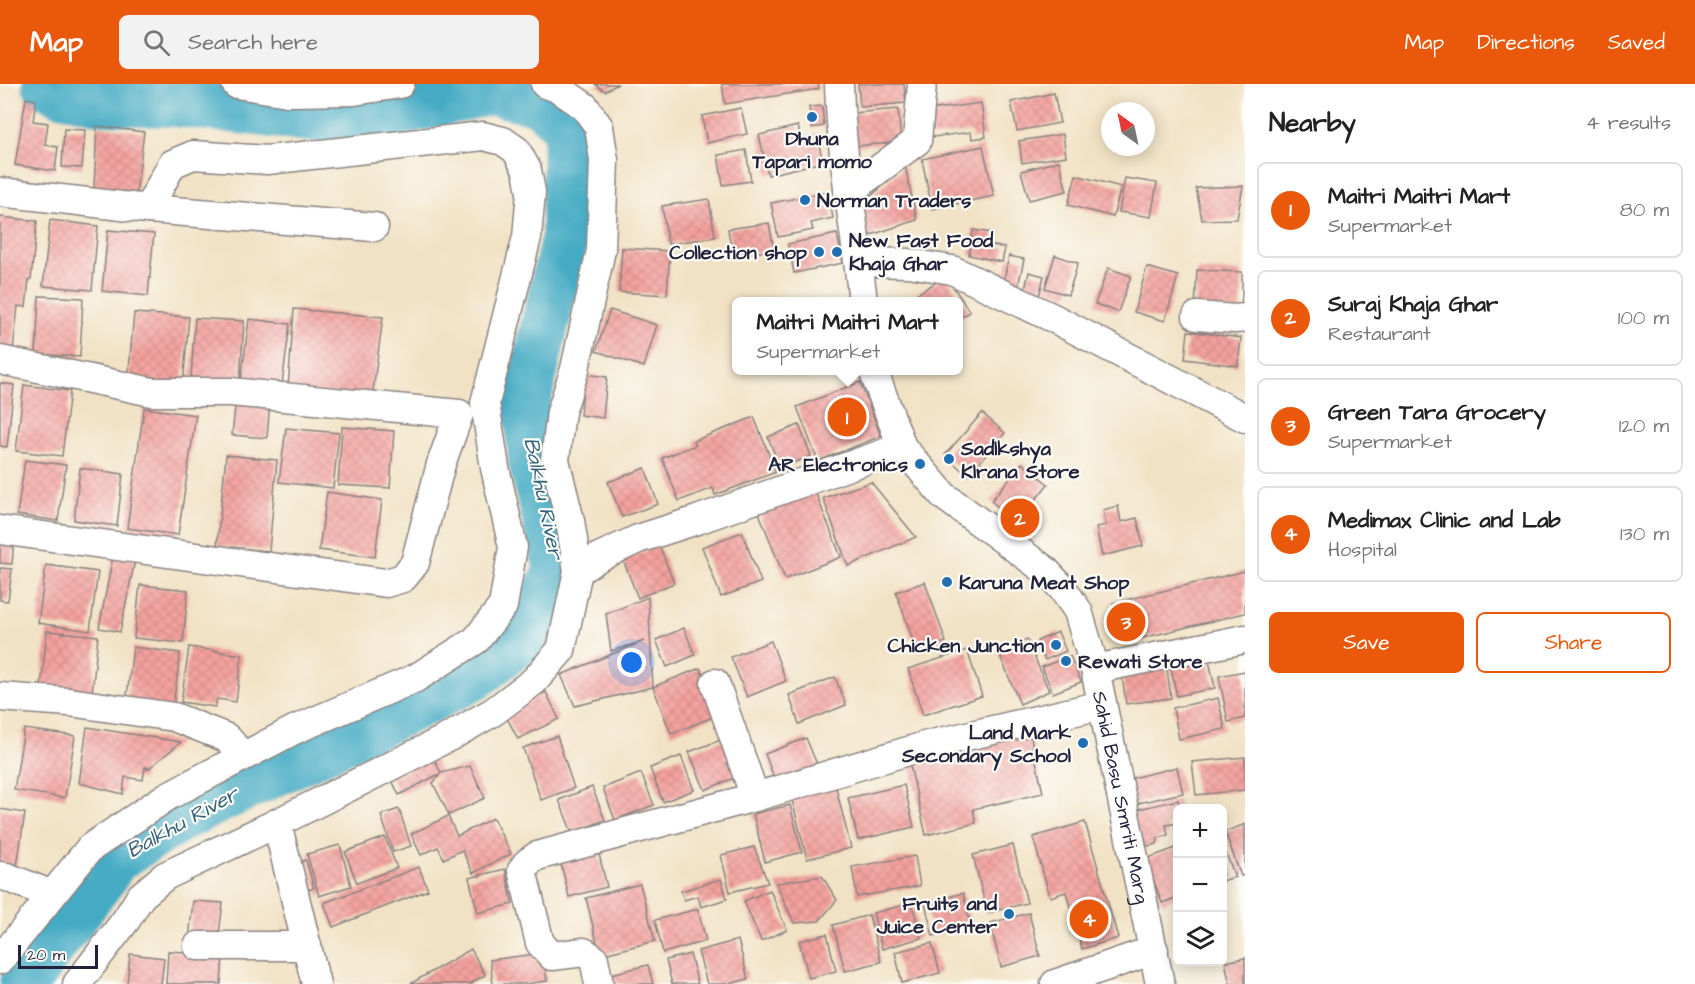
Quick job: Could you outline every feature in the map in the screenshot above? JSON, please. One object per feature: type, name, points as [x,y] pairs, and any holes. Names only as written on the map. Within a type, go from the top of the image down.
[{"type":"street","points":[[236,84],[354,91],[400,84]]},
{"type":"street","points":[[77,984],[126,920],[141,896],[165,876],[449,737],[493,712],[534,681],[561,650],[578,571],[570,521],[555,460],[561,412],[575,369],[601,250],[603,160],[599,127],[585,107],[558,88],[545,84]]},
{"type":"street","points":[[839,84],[848,192],[862,297]]},
{"type":"street","points":[[848,192],[917,141],[922,84]]},
{"type":"street","points":[[0,960],[90,848],[168,796],[243,756],[294,730],[416,678],[476,640],[503,606],[513,548],[495,468],[485,403],[527,237],[531,192],[527,170],[516,150],[503,141],[483,136],[267,160],[193,155],[172,164],[148,208]]},
{"type":"street","points":[[0,192],[148,208],[375,227]]},
{"type":"street","points":[[859,262],[909,263],[952,270],[1053,318],[1245,418]]},
{"type":"street","points":[[1197,316],[1245,318]]},
{"type":"street","points":[[0,360],[152,392],[231,392],[459,414],[485,403]]},
{"type":"street","name":"Sahid Basu Smriti Marg","points":[[875,375],[903,447],[944,496],[1045,570],[1062,588],[1078,611],[1095,669],[1160,984]]},
{"type":"street","points":[[0,530],[386,583],[403,578],[415,563],[441,464],[459,414]]},
{"type":"street","points":[[578,571],[598,557],[638,539],[903,447]]},
{"type":"street","points":[[1095,669],[1245,639]]},
{"type":"street","points":[[715,683],[755,797]]},
{"type":"street","points":[[0,697],[69,702],[174,717],[227,738],[243,756]]},
{"type":"street","points":[[599,984],[594,959],[584,952],[552,956],[540,943],[522,870],[537,856],[755,797],[928,745],[1102,705]]},
{"type":"street","points":[[277,823],[316,984]]},
{"type":"street","points":[[0,876],[52,896]]},
{"type":"street","points":[[198,946],[307,946]]},
{"type":"street","points":[[1055,984],[1154,950]]},
{"type":"building","points":[[595,84],[618,84],[605,91]]},
{"type":"building","points":[[722,84],[818,84],[819,89],[725,104]]},
{"type":"building","points":[[858,84],[904,84],[906,103],[860,107]]},
{"type":"building","points":[[1054,93],[1060,123],[1017,131],[1011,102]]},
{"type":"building","points":[[26,98],[36,100],[33,121],[48,123],[45,145],[58,147],[55,171],[15,165]]},
{"type":"building","points":[[981,103],[986,137],[972,139],[971,132],[933,137],[929,110]]},
{"type":"building","points":[[822,106],[824,126],[812,128],[809,107]]},
{"type":"building","points":[[741,108],[747,134],[707,143],[702,116]]},
{"type":"building","points":[[898,109],[901,142],[856,146],[853,113]]},
{"type":"building","points":[[97,126],[144,132],[136,195],[94,188]]},
{"type":"building","points":[[798,126],[801,140],[817,136],[823,162],[768,175],[759,135]]},
{"type":"building","points":[[64,129],[85,130],[82,168],[62,167]]},
{"type":"building","points":[[1063,134],[1066,156],[1022,163],[1019,141]]},
{"type":"building","points":[[983,146],[994,196],[932,209],[922,159]]},
{"type":"building","points":[[746,150],[751,181],[723,185],[718,155]]},
{"type":"building","points":[[1059,161],[1067,191],[1029,200],[1021,171]]},
{"type":"building","points":[[905,166],[917,220],[868,236],[861,205]]},
{"type":"building","points":[[1076,175],[1121,187],[1113,217],[1068,205]]},
{"type":"building","points":[[1125,178],[1157,183],[1151,217],[1119,212]]},
{"type":"building","points":[[1243,186],[1237,219],[1202,220],[1196,188]]},
{"type":"building","points":[[828,192],[833,218],[811,223],[813,230],[778,237],[771,203]]},
{"type":"building","points":[[709,199],[715,237],[668,244],[662,206]]},
{"type":"building","points":[[0,217],[37,221],[26,307],[18,306],[13,350],[0,349]]},
{"type":"building","points":[[50,220],[98,226],[92,290],[43,286]]},
{"type":"building","points":[[769,223],[774,250],[732,256],[728,229]]},
{"type":"building","points":[[108,230],[154,234],[148,296],[102,291]]},
{"type":"building","points":[[973,230],[993,233],[991,245],[1005,248],[1002,262],[969,255]]},
{"type":"building","points":[[837,234],[843,263],[794,273],[788,244]]},
{"type":"building","points":[[622,248],[670,251],[667,295],[619,292]]},
{"type":"building","points":[[1055,255],[1078,263],[1068,295],[1045,288]]},
{"type":"building","points":[[1009,256],[1024,259],[1018,287],[1003,284]]},
{"type":"building","points":[[1147,267],[1178,276],[1165,321],[1134,312]]},
{"type":"building","points":[[1108,268],[1131,276],[1118,312],[1095,304]]},
{"type":"building","points":[[1197,270],[1242,272],[1240,311],[1195,309]]},
{"type":"building","points":[[1029,272],[1044,276],[1039,296],[1024,293]]},
{"type":"building","points":[[946,276],[960,297],[912,297]]},
{"type":"building","points":[[39,296],[83,298],[80,357],[36,354]]},
{"type":"building","points":[[963,302],[970,312],[963,316]]},
{"type":"building","points":[[294,309],[383,317],[372,398],[288,388]]},
{"type":"building","points":[[610,310],[657,325],[644,367],[596,351]]},
{"type":"building","points":[[134,313],[189,317],[183,385],[128,381]]},
{"type":"building","points":[[195,318],[244,321],[240,380],[191,378]]},
{"type":"building","points":[[249,319],[290,324],[282,385],[241,381]]},
{"type":"building","points":[[1188,331],[1241,338],[1238,366],[1185,359]]},
{"type":"building","points":[[585,374],[607,377],[603,418],[580,415]]},
{"type":"building","points":[[860,382],[881,436],[818,461],[797,407]]},
{"type":"building","points":[[0,383],[14,385],[7,447],[0,446]]},
{"type":"building","points":[[24,385],[70,391],[62,456],[16,451]]},
{"type":"building","points":[[236,398],[270,401],[267,438],[232,435]]},
{"type":"building","points":[[144,408],[196,415],[178,535],[127,528]]},
{"type":"building","points":[[982,413],[1005,433],[968,476],[945,455]]},
{"type":"building","points":[[754,417],[776,472],[715,495],[713,488],[679,501],[662,458],[696,445],[694,441]]},
{"type":"building","points":[[799,425],[811,456],[780,468],[768,437]]},
{"type":"building","points":[[342,427],[394,431],[390,488],[338,485]]},
{"type":"building","points":[[286,428],[339,433],[333,488],[279,482]]},
{"type":"building","points":[[226,455],[277,460],[269,551],[217,546]]},
{"type":"building","points":[[25,460],[66,465],[58,521],[17,515]]},
{"type":"building","points":[[1022,463],[1048,484],[1017,523],[991,501]]},
{"type":"building","points":[[80,468],[123,474],[117,526],[74,520]]},
{"type":"building","points":[[645,468],[658,504],[622,517],[608,482]]},
{"type":"building","points":[[871,482],[916,537],[848,566],[823,498]]},
{"type":"building","points":[[815,491],[841,557],[785,579],[759,513]]},
{"type":"building","points":[[327,492],[382,500],[375,557],[319,550]]},
{"type":"building","points":[[1118,506],[1121,522],[1137,518],[1143,546],[1102,556],[1096,527],[1106,525],[1103,510]]},
{"type":"building","points":[[742,532],[761,582],[721,597],[702,547]]},
{"type":"building","points":[[0,539],[14,540],[12,564],[0,563]]},
{"type":"building","points":[[659,545],[674,583],[638,598],[623,560]]},
{"type":"building","points":[[113,556],[135,560],[120,632],[99,628]]},
{"type":"building","points":[[46,565],[98,572],[90,631],[38,623]]},
{"type":"building","points":[[0,568],[12,569],[8,601],[0,600]]},
{"type":"building","points":[[1245,571],[1245,613],[1122,643],[1113,603]]},
{"type":"building","points":[[925,582],[946,642],[917,652],[896,592]]},
{"type":"building","points":[[140,585],[188,590],[183,643],[134,638]]},
{"type":"building","points":[[648,597],[653,687],[575,706],[561,675],[644,641],[611,651],[606,614]]},
{"type":"building","points":[[684,628],[695,655],[667,667],[656,640]]},
{"type":"building","points":[[47,631],[98,636],[91,703],[40,697]]},
{"type":"building","points":[[1058,632],[1066,651],[1045,660],[1037,641]]},
{"type":"building","points":[[1027,639],[1049,691],[1020,704],[998,651]]},
{"type":"building","points":[[771,641],[786,681],[747,697],[731,657]]},
{"type":"building","points":[[133,647],[180,653],[173,708],[126,704]]},
{"type":"building","points":[[189,647],[242,655],[236,702],[217,699],[215,707],[181,702]]},
{"type":"building","points":[[967,650],[982,696],[923,715],[908,669]]},
{"type":"building","points":[[1207,651],[1215,688],[1177,696],[1169,660]]},
{"type":"building","points":[[1070,656],[1081,682],[1053,693],[1042,667]]},
{"type":"building","points":[[700,668],[718,715],[671,734],[653,687]]},
{"type":"building","points":[[1167,669],[1171,698],[1126,704],[1122,675]]},
{"type":"building","points":[[1245,671],[1245,718],[1228,722],[1219,676]]},
{"type":"building","points":[[835,677],[846,705],[799,724],[789,695]]},
{"type":"building","points":[[546,692],[559,719],[518,739],[504,712]]},
{"type":"building","points":[[1218,698],[1225,729],[1179,739],[1173,708]]},
{"type":"building","points":[[87,727],[181,742],[147,770],[145,767],[143,780],[125,777],[123,794],[79,783]]},
{"type":"building","points":[[24,729],[75,736],[65,798],[14,790]]},
{"type":"building","points":[[1030,733],[1043,793],[973,809],[976,823],[926,835],[909,761]]},
{"type":"building","points":[[557,736],[574,788],[541,800],[523,748]]},
{"type":"building","points":[[726,738],[741,775],[705,790],[689,752]]},
{"type":"building","points":[[806,738],[819,769],[777,786],[765,754]]},
{"type":"building","points":[[681,756],[694,790],[663,802],[650,768]]},
{"type":"building","points":[[433,757],[441,773],[399,795],[391,778]]},
{"type":"building","points":[[1245,757],[1245,790],[1196,795],[1192,762]]},
{"type":"building","points":[[470,766],[485,798],[449,815],[433,783],[441,773]]},
{"type":"building","points":[[1177,767],[1183,793],[1134,804],[1128,779]]},
{"type":"building","points":[[641,773],[654,805],[615,820],[603,788]]},
{"type":"building","points":[[835,784],[851,848],[807,859],[791,796]]},
{"type":"building","points":[[904,785],[914,827],[858,840],[848,798]]},
{"type":"building","points":[[592,787],[605,820],[572,833],[559,800]]},
{"type":"building","points":[[1178,800],[1179,804],[1173,804],[1173,824],[1166,825],[1168,835],[1158,838],[1157,844],[1138,848],[1130,811]]},
{"type":"building","points":[[790,805],[802,852],[765,862],[753,814]]},
{"type":"building","points":[[0,809],[25,813],[17,866],[0,864]]},
{"type":"building","points":[[399,809],[411,846],[393,852],[381,815]]},
{"type":"building","points":[[448,816],[457,836],[493,818],[511,854],[473,873],[462,850],[444,859],[438,847],[421,855],[411,834]]},
{"type":"building","points":[[1085,822],[1118,938],[1082,949],[1066,892],[1050,897],[1033,837]]},
{"type":"building","points":[[1245,824],[1245,875],[1241,876],[1227,838],[1227,831]]},
{"type":"building","points":[[385,837],[397,868],[357,883],[345,852]]},
{"type":"building","points":[[340,845],[351,886],[319,896],[307,854]]},
{"type":"building","points":[[1013,845],[1027,903],[987,913],[973,855]]},
{"type":"building","points":[[754,847],[768,883],[730,892],[721,855]]},
{"type":"building","points":[[1173,849],[1173,899],[1162,903],[1146,859]]},
{"type":"building","points":[[599,854],[607,887],[569,897],[561,864]]},
{"type":"building","points":[[1227,855],[1235,877],[1227,879]]},
{"type":"building","points":[[915,856],[920,886],[857,897],[852,867]]},
{"type":"building","points":[[306,860],[314,888],[297,894],[288,865]]},
{"type":"building","points":[[419,867],[428,890],[333,927],[324,903]]},
{"type":"building","points":[[505,869],[513,904],[478,913],[469,878]]},
{"type":"building","points":[[822,876],[837,900],[819,921],[794,923],[776,883]]},
{"type":"building","points":[[721,879],[727,899],[701,907],[698,896],[684,900],[681,891]]},
{"type":"building","points":[[640,884],[655,941],[600,955],[586,898]]},
{"type":"building","points":[[770,890],[787,930],[761,941],[744,901]]},
{"type":"building","points":[[963,893],[971,926],[933,936],[925,903]]},
{"type":"building","points":[[193,901],[223,903],[218,942],[189,939]]},
{"type":"building","points":[[912,903],[921,938],[882,949],[873,913]]},
{"type":"building","points":[[698,909],[706,941],[663,953],[655,920]]},
{"type":"building","points":[[1029,913],[1040,956],[1001,967],[990,923]]},
{"type":"building","points":[[869,915],[881,962],[845,971],[833,925]]},
{"type":"building","points":[[827,934],[836,971],[809,978],[799,941]]},
{"type":"building","points":[[738,940],[748,979],[729,984],[707,984],[698,951]]},
{"type":"building","points":[[932,943],[940,973],[902,983],[895,952]]},
{"type":"building","points":[[471,949],[485,975],[472,984],[410,984]]},
{"type":"building","points":[[168,951],[223,954],[221,984],[166,984]]},
{"type":"building","points":[[543,953],[547,981],[493,984],[490,960]]},
{"type":"building","points":[[130,954],[164,958],[161,984],[127,984]]},
{"type":"building","points":[[690,954],[698,984],[672,984],[666,960]]},
{"type":"building","points":[[1245,958],[1245,984],[1230,984],[1227,962]]},
{"type":"building","points":[[648,965],[653,984],[605,984],[603,976]]},
{"type":"waterway","name":"Balkhu River","points":[[24,984],[104,877],[114,860],[182,817],[474,677],[529,634],[558,569],[532,462],[527,402],[565,237],[567,128],[540,102],[491,91],[390,114],[336,121],[175,103],[104,101],[61,92],[46,84]]},
{"type":"place","name":"Dhuna Tapari momo","points":[[812,117]]},
{"type":"place","name":"Norman Traders","points":[[805,200]]},
{"type":"place","name":"Collection shop","points":[[819,252]]},
{"type":"place","name":"New Fast Food Khaja Ghar","points":[[837,252]]},
{"type":"place","name":"Maitri Maitri Mart","points":[[847,417]]},
{"type":"place","name":"Sadlkshya Klrana Store","points":[[949,459]]},
{"type":"place","name":"AR Electronics","points":[[920,464]]},
{"type":"place","name":"Suraj Khaja Ghar","points":[[1020,518]]},
{"type":"place","name":"Karuna Meat Shop","points":[[947,582]]},
{"type":"place","name":"Green Tara Grocery","points":[[1126,622]]},
{"type":"place","name":"Chicken Junction","points":[[1056,645]]},
{"type":"place","name":"Rewati Store","points":[[1066,661]]},
{"type":"place","name":"Land Mark Secondary School","points":[[1083,743]]},
{"type":"place","name":"Fruits and Juice Center","points":[[1009,914]]},
{"type":"place","name":"Medimax Clinic and Lab","points":[[1089,919]]}]
